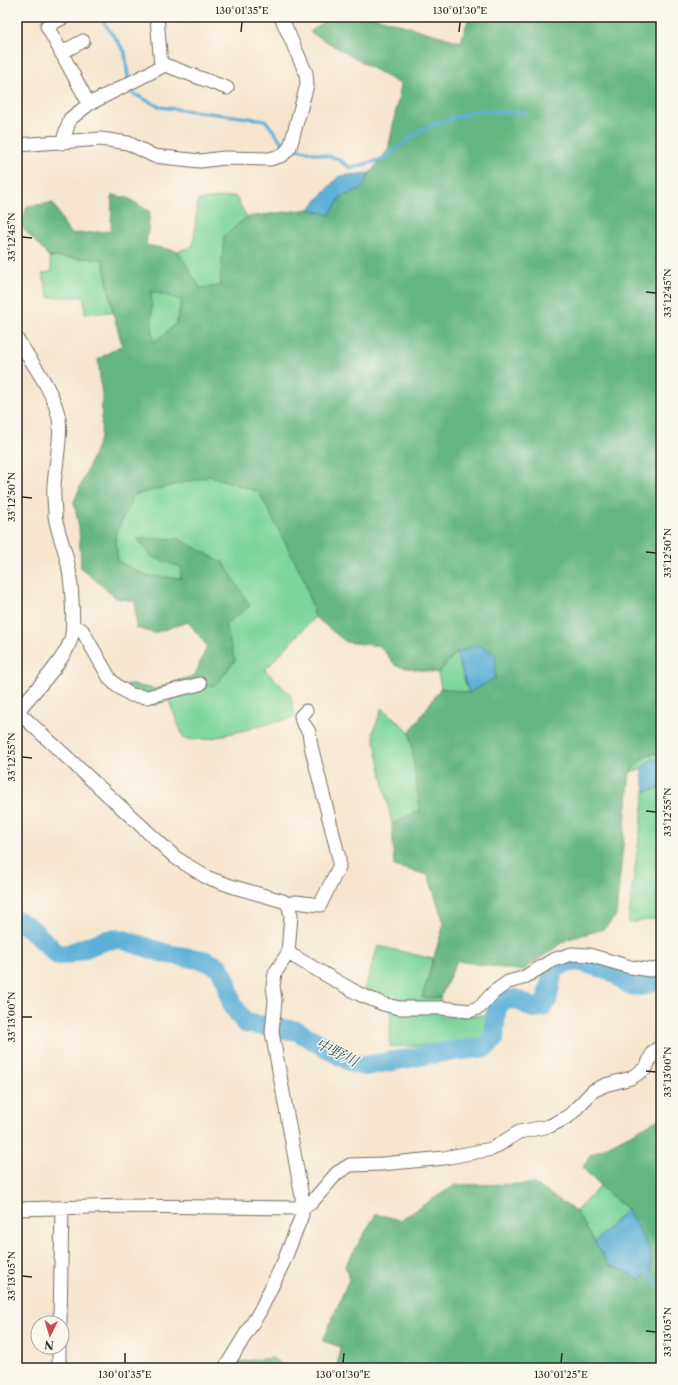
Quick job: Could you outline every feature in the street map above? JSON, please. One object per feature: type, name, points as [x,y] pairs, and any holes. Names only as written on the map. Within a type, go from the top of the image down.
[{"type":"street","points":[[64,17],[47,26],[88,104]]},
{"type":"street","points":[[157,17],[161,66]]},
{"type":"street","points":[[17,145],[102,139],[128,143],[154,156],[200,161],[224,158],[270,159],[283,155],[290,147],[308,85],[306,73],[282,17]]},
{"type":"street","points":[[62,53],[83,41]]},
{"type":"street","points":[[62,143],[70,119],[88,104],[161,66],[165,65],[226,88]]},
{"type":"street","points":[[17,339],[54,402],[59,420],[60,432],[53,488],[56,519],[68,561],[73,626],[72,638],[56,666],[17,711],[176,858],[206,877],[234,887],[283,901],[288,904],[291,914],[288,953],[274,974],[273,986],[275,1000],[272,1026],[302,1197],[302,1208],[298,1226],[284,1261],[242,1343],[225,1368]]},
{"type":"street","points":[[73,626],[82,630],[110,679],[117,686],[131,695],[147,697],[200,684]]},
{"type":"street","points":[[288,904],[296,902],[320,905],[338,867],[339,858],[311,746],[309,732],[302,721],[301,716],[306,711]]},
{"type":"street","points":[[288,953],[359,994],[382,1004],[400,1008],[442,1008],[470,1011],[480,1007],[494,992],[508,982],[523,978],[552,960],[572,954],[589,955],[630,967],[650,970],[661,969]]},
{"type":"street","points":[[17,1209],[135,1206],[302,1208],[311,1203],[337,1173],[350,1166],[444,1158],[492,1149],[519,1132],[550,1126],[569,1116],[593,1091],[605,1085],[631,1078],[646,1068],[653,1052],[661,1046]]},
{"type":"street","points":[[60,1315],[62,1208]]},
{"type":"street","points":[[59,1355],[59,1368]]},
{"type":"green space","points":[[330,17],[375,17],[461,42],[469,17],[661,17],[661,752],[647,755],[630,772],[616,916],[604,929],[568,939],[522,971],[457,961],[440,998],[422,998],[444,923],[428,875],[394,866],[392,824],[420,810],[410,732],[441,688],[469,693],[478,645],[456,653],[438,673],[396,666],[380,646],[346,642],[315,617],[304,579],[259,492],[210,476],[134,495],[115,535],[118,561],[146,576],[181,578],[181,567],[152,557],[137,538],[179,539],[224,563],[250,606],[225,624],[235,660],[217,684],[155,705],[128,700],[127,684],[155,689],[195,675],[207,646],[188,622],[154,633],[136,628],[135,601],[116,598],[81,568],[79,527],[74,502],[101,436],[102,396],[98,359],[122,345],[113,312],[103,259],[49,257],[21,226],[27,206],[53,203],[70,234],[111,231],[112,195],[128,198],[150,212],[146,245],[178,251],[200,288],[220,286],[224,236],[247,217],[309,209],[329,215],[341,197],[362,188],[370,173],[388,150],[401,85],[310,32]],"holes":[[[151,291],[182,300],[176,324],[153,343]]]},
{"type":"green space","points":[[235,196],[247,217],[224,236],[220,286],[200,288],[178,251],[193,246],[198,200]]},
{"type":"green space","points":[[49,257],[103,259],[113,312],[85,314],[84,297],[49,297],[42,274],[52,271]]},
{"type":"green space","points":[[151,291],[182,300],[176,324],[152,344]]},
{"type":"green space","points":[[210,476],[260,492],[304,579],[315,617],[265,670],[290,694],[296,717],[209,739],[184,739],[169,701],[217,684],[235,660],[181,578],[146,576],[118,561],[115,535],[134,495]]},
{"type":"green space","points":[[456,653],[469,693],[441,688],[438,673]]},
{"type":"green space","points":[[382,708],[410,732],[420,810],[392,824],[373,733]]},
{"type":"green space","points":[[661,752],[661,762],[653,759],[641,769],[630,772],[647,755]]},
{"type":"green space","points":[[661,789],[661,918],[628,923],[645,791]]},
{"type":"green space","points":[[378,946],[433,959],[422,998],[440,998],[442,1017],[493,1015],[487,1041],[390,1047],[391,999],[365,989]]},
{"type":"green space","points":[[661,1118],[661,1368],[337,1368],[340,1347],[323,1341],[349,1279],[345,1266],[376,1214],[400,1220],[455,1185],[534,1184],[576,1211],[609,1265],[625,1271],[639,1280],[651,1271],[649,1250],[627,1209],[600,1186],[583,1168],[590,1155]]},
{"type":"green space","points":[[600,1186],[627,1209],[595,1242],[576,1211]]},
{"type":"green space","points":[[273,1358],[286,1368],[236,1368],[237,1362]]},
{"type":"water","points":[[370,173],[362,188],[341,197],[329,215],[309,209],[339,176]]},
{"type":"water","points":[[478,645],[496,655],[495,678],[469,693],[456,653]]},
{"type":"water","points":[[653,759],[661,762],[661,789],[645,791],[641,769]]},
{"type":"water","points":[[627,1209],[650,1250],[651,1271],[639,1280],[625,1271],[609,1265],[595,1242]]},
{"type":"waterway","points":[[100,17],[125,52],[128,78]]},
{"type":"waterway","points":[[130,92],[160,107],[265,120],[285,146]]},
{"type":"waterway","points":[[297,149],[336,158],[351,168],[384,159],[420,130],[474,111],[526,113]]},
{"type":"waterway","name":"中野川","points":[[17,920],[30,928],[58,955],[68,954],[106,940],[121,939],[167,954],[204,960],[219,967],[226,980],[232,1004],[245,1023],[297,1031],[353,1063],[365,1066],[437,1053],[486,1047],[494,1039],[496,1011],[501,1000],[516,999],[533,1008],[542,1007],[547,1000],[553,970],[563,964],[578,961],[612,971],[630,985],[642,986],[661,978]]},
{"type":"waterway","points":[[645,1270],[657,1284],[661,1285]]}]
